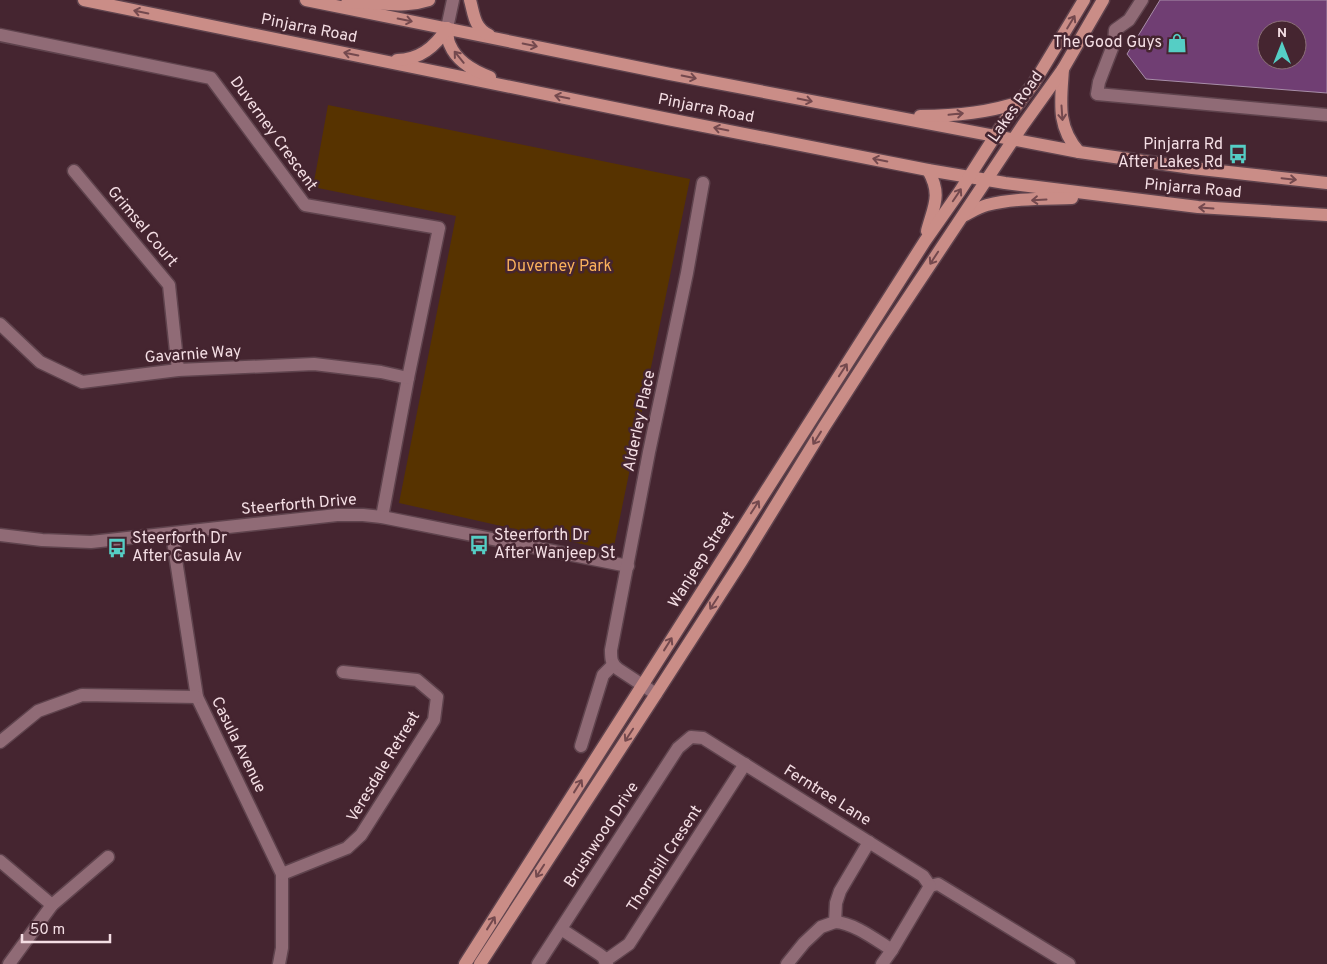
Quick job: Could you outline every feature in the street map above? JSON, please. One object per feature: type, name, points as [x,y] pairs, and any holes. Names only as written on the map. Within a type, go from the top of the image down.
[{"type":"main road","name":"Pinjarra Road","points":[[306,0],[670,74],[1079,152],[1192,168],[1327,183]]},
{"type":"main road","points":[[320,3],[370,2],[400,6],[429,0]]},
{"type":"main road","points":[[470,0],[479,29],[496,38]]},
{"type":"main road","name":"Lakes Road","points":[[969,176],[1048,60],[1084,0]]},
{"type":"main road","name":"Lakes Road","points":[[986,180],[1063,69],[1103,0]]},
{"type":"main road","name":"Pinjarra Road","points":[[91,1],[928,170],[1005,183],[1198,207],[1327,216]]},
{"type":"main road","points":[[380,60],[412,58],[434,44],[448,28]]},
{"type":"main road","points":[[448,28],[449,44],[466,65],[479,73],[517,88]]},
{"type":"main road","points":[[1063,69],[1063,126],[1071,143],[1079,152]]},
{"type":"main road","points":[[890,116],[941,116],[991,110],[1020,102]]},
{"type":"main road","points":[[925,241],[936,195],[934,182],[928,170]]},
{"type":"main road","name":"Wanjeep Street","points":[[465,964],[925,241],[969,176]]},
{"type":"main road","name":"Wanjeep Street","points":[[480,964],[656,694],[882,337],[986,180]]},
{"type":"main road","points":[[960,217],[978,208],[998,203],[1105,196]]},
{"type":"main road","points":[[870,328],[882,337]]},
{"type":"street","points":[[448,28],[453,0]]},
{"type":"street","points":[[1142,0],[1129,20],[1115,30],[1114,43],[1099,82],[1097,94],[1327,115]]},
{"type":"street","name":"Duverney Crescent","points":[[0,34],[211,78],[305,205],[439,228],[382,517]]},
{"type":"street","name":"Grimsel Court","points":[[74,171],[169,285],[178,370]]},
{"type":"street","points":[[1310,182],[1327,178]]},
{"type":"street","name":"Alderley Place","points":[[613,665],[610,658],[611,650],[687,274],[703,183]]},
{"type":"street","name":"Gavarnie Way","points":[[0,324],[40,362],[82,382],[178,370],[314,364],[381,372],[408,378]]},
{"type":"street","name":"Steerforth Drive","points":[[0,535],[42,540],[91,542],[337,515],[363,515],[382,517],[628,566]]},
{"type":"street","name":"Casula Avenue","points":[[172,534],[197,697],[282,874],[282,948],[279,964]]},
{"type":"street","points":[[581,746],[603,675],[613,665],[656,694]]},
{"type":"street","name":"Veresdale Retreat","points":[[282,874],[347,848],[361,835],[434,720],[437,697],[417,680],[343,672]]},
{"type":"street","points":[[0,742],[38,711],[82,695],[197,697]]},
{"type":"street","name":"Brushwood Drive","points":[[538,964],[678,748],[691,737],[703,738]]},
{"type":"street","name":"Ferntree Lane","points":[[703,738],[923,876],[930,886]]},
{"type":"street","name":"Thornbill Cresent","points":[[606,963],[629,944],[745,764]]},
{"type":"street","points":[[835,922],[836,903],[840,890],[869,842]]},
{"type":"street","points":[[9,964],[52,905],[108,857]]},
{"type":"street","points":[[0,860],[52,905]]},
{"type":"street","points":[[882,964],[930,886],[938,884],[1069,964]]},
{"type":"street","points":[[787,964],[821,927],[835,922],[850,925],[892,950]]},
{"type":"street","points":[[561,929],[603,957],[606,963]]},
{"type":"green space","name":"Duverney Park","points":[[328,105],[690,179],[613,551],[399,503],[456,216],[313,187]]},
{"type":"building","points":[[1160,0],[1327,0],[1327,93],[1146,79],[1127,54]]},
{"type":"place","name":"The Good Guys","points":[[1177,43]]},
{"type":"place","name":"Pinjarra Rd After Lakes Rd","points":[[1238,154]]},
{"type":"place","name":"Steerforth Dr After Wanjeep St","points":[[479,545]]},
{"type":"place","name":"Steerforth Dr After Casula Av","points":[[117,548]]}]
